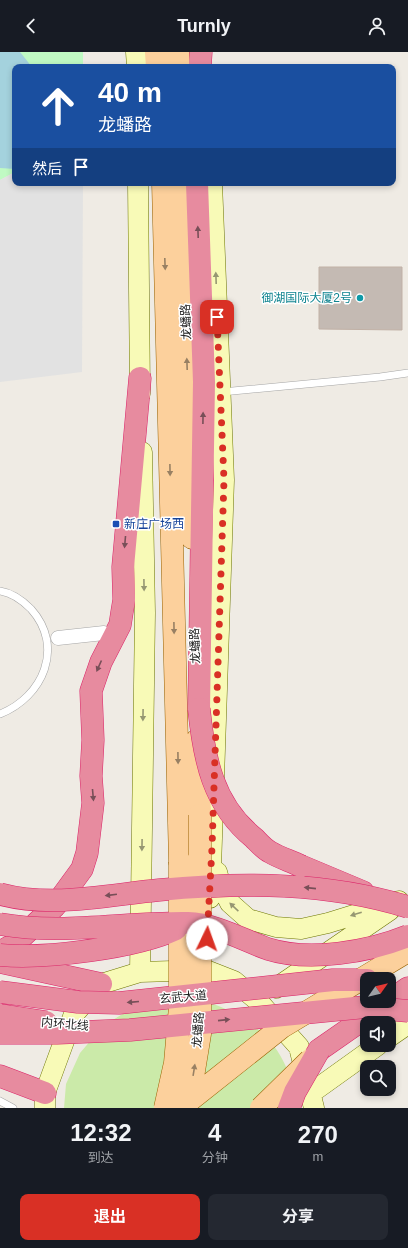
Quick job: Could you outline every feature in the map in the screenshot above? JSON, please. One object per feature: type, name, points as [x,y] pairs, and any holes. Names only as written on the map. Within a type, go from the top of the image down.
[{"type":"highway","points":[[200,64],[201,52]]},
{"type":"highway","points":[[197,186],[204,382],[199,709],[206,758],[210,772],[228,810],[238,826],[269,852],[377,898]]},
{"type":"highway","points":[[0,952],[13,945],[55,906],[82,869],[87,853],[93,803],[91,776],[93,740],[91,691],[98,669],[120,625],[124,600],[123,567],[140,378]]},
{"type":"highway","points":[[0,894],[26,898],[74,900],[158,890],[250,884],[316,888],[377,898],[408,901]]},
{"type":"highway","points":[[0,956],[43,955],[106,947],[160,937],[190,923]]},
{"type":"highway","points":[[0,924],[45,929],[134,924],[190,923],[215,929],[269,949],[288,953],[332,954],[382,945],[408,936]]},
{"type":"highway","points":[[0,962],[101,984]]},
{"type":"highway","name":"玄武大道","points":[[0,992],[78,1002],[119,1003],[332,980],[360,980]]},
{"type":"highway","points":[[396,982],[408,984]]},
{"type":"highway","points":[[289,1108],[295,1092],[319,1050],[408,988]]},
{"type":"highway","points":[[0,1033],[57,1033],[130,1030],[358,1007],[408,1011]]},
{"type":"highway","name":"内环北线","points":[[0,1015],[38,1022],[130,1030]]},
{"type":"highway","points":[[0,1076],[45,1101]]},
{"type":"main road","points":[[156,52],[157,64]]},
{"type":"main road","points":[[178,52],[179,64]]},
{"type":"main road","name":"龙蟠路","points":[[162,186],[180,862],[180,1007],[174,1063],[165,1108]]},
{"type":"main road","name":"龙蟠路","points":[[182,186],[200,815],[201,976],[200,1034],[192,1083],[186,1108]]},
{"type":"main road","points":[[181,1108],[204,1088],[282,1027],[408,951]]},
{"type":"main road","points":[[261,1108],[319,1050]]},
{"type":"street","points":[[136,52],[136,64]]},
{"type":"street","points":[[209,52],[209,64]]},
{"type":"street","points":[[138,186],[145,613],[140,972]]},
{"type":"street","name":"龙蟠路","points":[[212,186],[224,480],[212,848]]},
{"type":"street","points":[[58,638],[104,633]]},
{"type":"street","points":[[206,970],[212,848]]},
{"type":"street","points":[[212,848],[220,883],[230,903],[248,919],[276,927],[301,929],[408,901]]},
{"type":"street","points":[[258,1001],[408,901]]},
{"type":"street","points":[[45,1101],[74,1014],[101,984],[140,972],[206,970],[234,980],[258,1001],[299,1047],[313,1101],[370,1052]]},
{"type":"street","points":[[396,1032],[408,1024]]},
{"type":"lane","points":[[220,392],[380,378],[408,373]]},
{"type":"lane","points":[[0,591],[10,592],[39,618],[45,631],[49,649],[47,660],[33,688],[23,701],[12,709],[0,714]]},
{"type":"lane","points":[[0,1101],[14,1108]]},
{"type":"green space","points":[[0,52],[83,52],[83,64],[12,64],[12,174],[0,180]]},
{"type":"green space","points":[[198,999],[226,1009],[239,1016],[262,1033],[272,1043],[280,1055],[289,1074],[295,1108],[64,1108],[66,1084],[80,1053],[103,1026],[134,1007]]},
{"type":"shaded area","points":[[12,174],[12,186],[83,186],[82,372],[0,382],[0,180]]},
{"type":"water","points":[[0,52],[20,52],[30,64],[12,64],[12,169],[0,168]]},
{"type":"building","name":"御湖国际大厦2号","points":[[319,267],[402,267],[402,330],[319,329]]},
{"type":"place","name":"御湖国际大厦2号","points":[[360,298]]},
{"type":"place","name":"新庄广场西","points":[[116,524]]},
{"type":"route","points":[[207,939],[212,848],[224,480],[217,317]]}]
